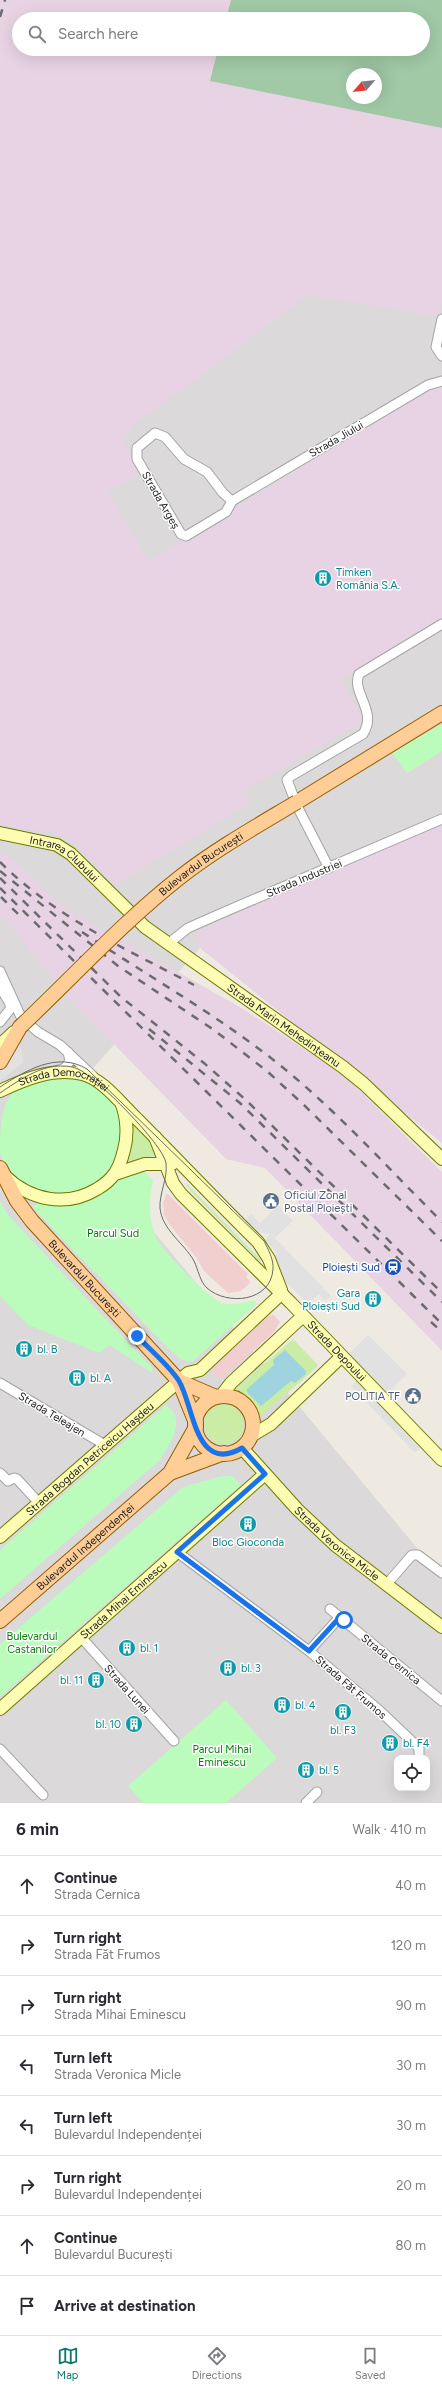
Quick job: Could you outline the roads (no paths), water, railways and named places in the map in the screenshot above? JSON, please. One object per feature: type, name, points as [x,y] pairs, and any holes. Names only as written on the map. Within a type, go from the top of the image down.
[{"type":"main road","name":"Bulevardul București","points":[[0,1062],[20,1021],[138,914],[192,868],[442,712]]},
{"type":"main road","name":"Bulevardul București","points":[[1,1171],[18,1201],[32,1221],[178,1382],[196,1425]]},
{"type":"main road","name":"Bulevardul București","points":[[178,1382],[219,1396]]},
{"type":"main road","points":[[178,1382],[186,1426],[182,1452]]},
{"type":"main road","points":[[219,1396],[230,1396],[246,1406],[253,1423],[251,1436],[242,1448]]},
{"type":"main road","name":"Bulevardul Independenței","points":[[0,1621],[170,1473],[196,1425],[203,1405],[219,1396]]},
{"type":"main road","points":[[196,1425],[202,1443],[216,1452],[224,1454]]},
{"type":"main road","name":"Bulevardul Independenței","points":[[170,1473],[242,1448]]},
{"type":"street","points":[[442,320],[436,347],[442,356]]},
{"type":"street","name":"Strada Jiului","points":[[232,501],[428,385],[442,381]]},
{"type":"street","name":"Strada Argeș","points":[[151,435],[162,435],[184,459],[207,472],[223,493],[232,501],[226,512],[187,535],[182,535],[137,459],[137,448],[151,435]]},
{"type":"street","points":[[329,868],[298,808],[287,780],[291,776],[363,734],[368,721],[367,711],[357,680],[359,674],[442,624]]},
{"type":"street","name":"Strada Industriei","points":[[169,943],[192,926],[442,819]]},
{"type":"street","name":"Intrarea Clubului","points":[[0,833],[57,845],[79,861],[118,901]]},
{"type":"street","name":"Strada Marin Mehedințeanu","points":[[118,901],[145,927],[343,1067],[364,1084],[442,1159]]},
{"type":"street","points":[[0,971],[20,1021]]},
{"type":"street","points":[[0,987],[10,1005],[8,1014],[0,1022]]},
{"type":"street","points":[[8,1014],[68,1052],[95,1079]]},
{"type":"street","points":[[0,1045],[20,1021]]},
{"type":"street","points":[[38,1076],[65,1068],[70,1061],[68,1052]]},
{"type":"street","name":"Strada Democrației","points":[[0,1091],[38,1076],[74,1073],[95,1079],[121,1104]]},
{"type":"street","points":[[115,1174],[122,1154],[126,1135],[121,1104]]},
{"type":"street","name":"Strada Depoului","points":[[121,1104],[258,1242],[269,1259],[282,1294]]},
{"type":"street","name":"Strada Depoului","points":[[155,1137],[173,1183],[181,1194],[282,1294],[341,1357],[442,1460]]},
{"type":"street","points":[[1,1171],[22,1190],[37,1196],[54,1200],[78,1197],[101,1187],[115,1174],[145,1164],[166,1163],[183,1165]]},
{"type":"street","name":"Strada Bogdan Petriceicu Hașdeu","points":[[0,1537],[188,1373],[200,1370],[282,1294]]},
{"type":"street","points":[[219,1396],[231,1382],[303,1316]]},
{"type":"street","points":[[251,1436],[271,1424],[341,1357]]},
{"type":"street","name":"Strada Teleajen","points":[[0,1383],[105,1445]]},
{"type":"street","name":"Strada Veronica Micle","points":[[242,1448],[316,1528],[386,1585],[442,1627]]},
{"type":"street","points":[[0,1473],[8,1481]]},
{"type":"street","name":"Strada Mihai Eminescu","points":[[0,1708],[265,1474]]},
{"type":"street","points":[[0,1488],[8,1481],[14,1478],[17,1479],[39,1503]]},
{"type":"street","name":"Strada Făt Frumos","points":[[177,1552],[309,1651],[380,1711],[419,1748],[419,1755]]},
{"type":"street","points":[[386,1585],[412,1555],[418,1555],[442,1573]]},
{"type":"street","name":"Strada Cernica","points":[[330,1609],[442,1701]]},
{"type":"street","points":[[309,1651],[340,1617]]},
{"type":"street","name":"Strada Lunei","points":[[80,1636],[174,1741]]},
{"type":"street","points":[[0,1749],[43,1795]]},
{"type":"street","points":[[306,1803],[318,1792]]},
{"type":"water","points":[[285,1350],[306,1371],[306,1374],[295,1383],[291,1381],[261,1406],[247,1392],[247,1389],[274,1365],[273,1360]]},
{"type":"tram line","points":[[0,1087],[20,1075],[42,1065],[64,1062],[76,1064],[87,1069],[264,1241],[273,1262],[270,1280],[265,1288],[257,1294],[247,1298],[236,1299],[215,1294],[207,1288],[201,1279],[190,1254],[169,1230],[162,1216],[160,1203],[166,1169],[166,1163],[162,1154],[154,1141],[128,1112],[99,1084],[87,1075],[78,1069],[69,1066],[54,1066],[38,1071],[0,1093]]},
{"type":"railway","points":[[0,17],[5,0]]},
{"type":"railway","points":[[0,862],[21,882],[68,916],[117,945],[194,985]]},
{"type":"railway","points":[[0,871],[118,966],[214,1030],[268,1072],[304,1105],[442,1241]]},
{"type":"railway","points":[[0,878],[121,997],[204,1063],[247,1101],[442,1293]]},
{"type":"railway","points":[[0,888],[442,1324]]},
{"type":"railway","points":[[1,897],[21,917]]},
{"type":"railway","points":[[82,932],[208,1013],[281,1066],[343,1122],[442,1222]]},
{"type":"railway","points":[[149,1029],[240,1103],[442,1302]]},
{"type":"railway","points":[[431,1322],[442,1332]]},
{"type":"place","name":"Timken România S.A.","points":[[323,578]]},
{"type":"place","name":"Oficiul Zonal Postal Ploiești","points":[[271,1201]]},
{"type":"place","name":"Ploiești Sud","points":[[393,1267]]},
{"type":"place","name":"Gara Ploiești Sud","points":[[373,1299]]},
{"type":"place","name":"bl. B","points":[[24,1349]]},
{"type":"place","name":"bl. A","points":[[77,1378]]},
{"type":"place","name":"POLITIA TF","points":[[413,1396]]},
{"type":"place","name":"Bloc Gioconda","points":[[248,1524]]},
{"type":"place","name":"bl. 1","points":[[127,1648]]},
{"type":"place","name":"bl. 3","points":[[228,1668]]},
{"type":"place","name":"bl. 11","points":[[96,1680]]},
{"type":"place","name":"bl. 4","points":[[282,1705]]},
{"type":"place","name":"bl. F3","points":[[343,1712]]},
{"type":"place","name":"bl. 10","points":[[134,1724]]},
{"type":"place","name":"bl. F4","points":[[390,1743]]},
{"type":"place","name":"bl. 5","points":[[306,1770]]},
{"type":"park label","name":"Parcul Sud","points":[[113,1233]]},
{"type":"park label","name":"Bulevardul Castanilor","points":[[32,1642]]},
{"type":"park label","name":"Parcul Mihai Eminescu","points":[[222,1755]]}]
